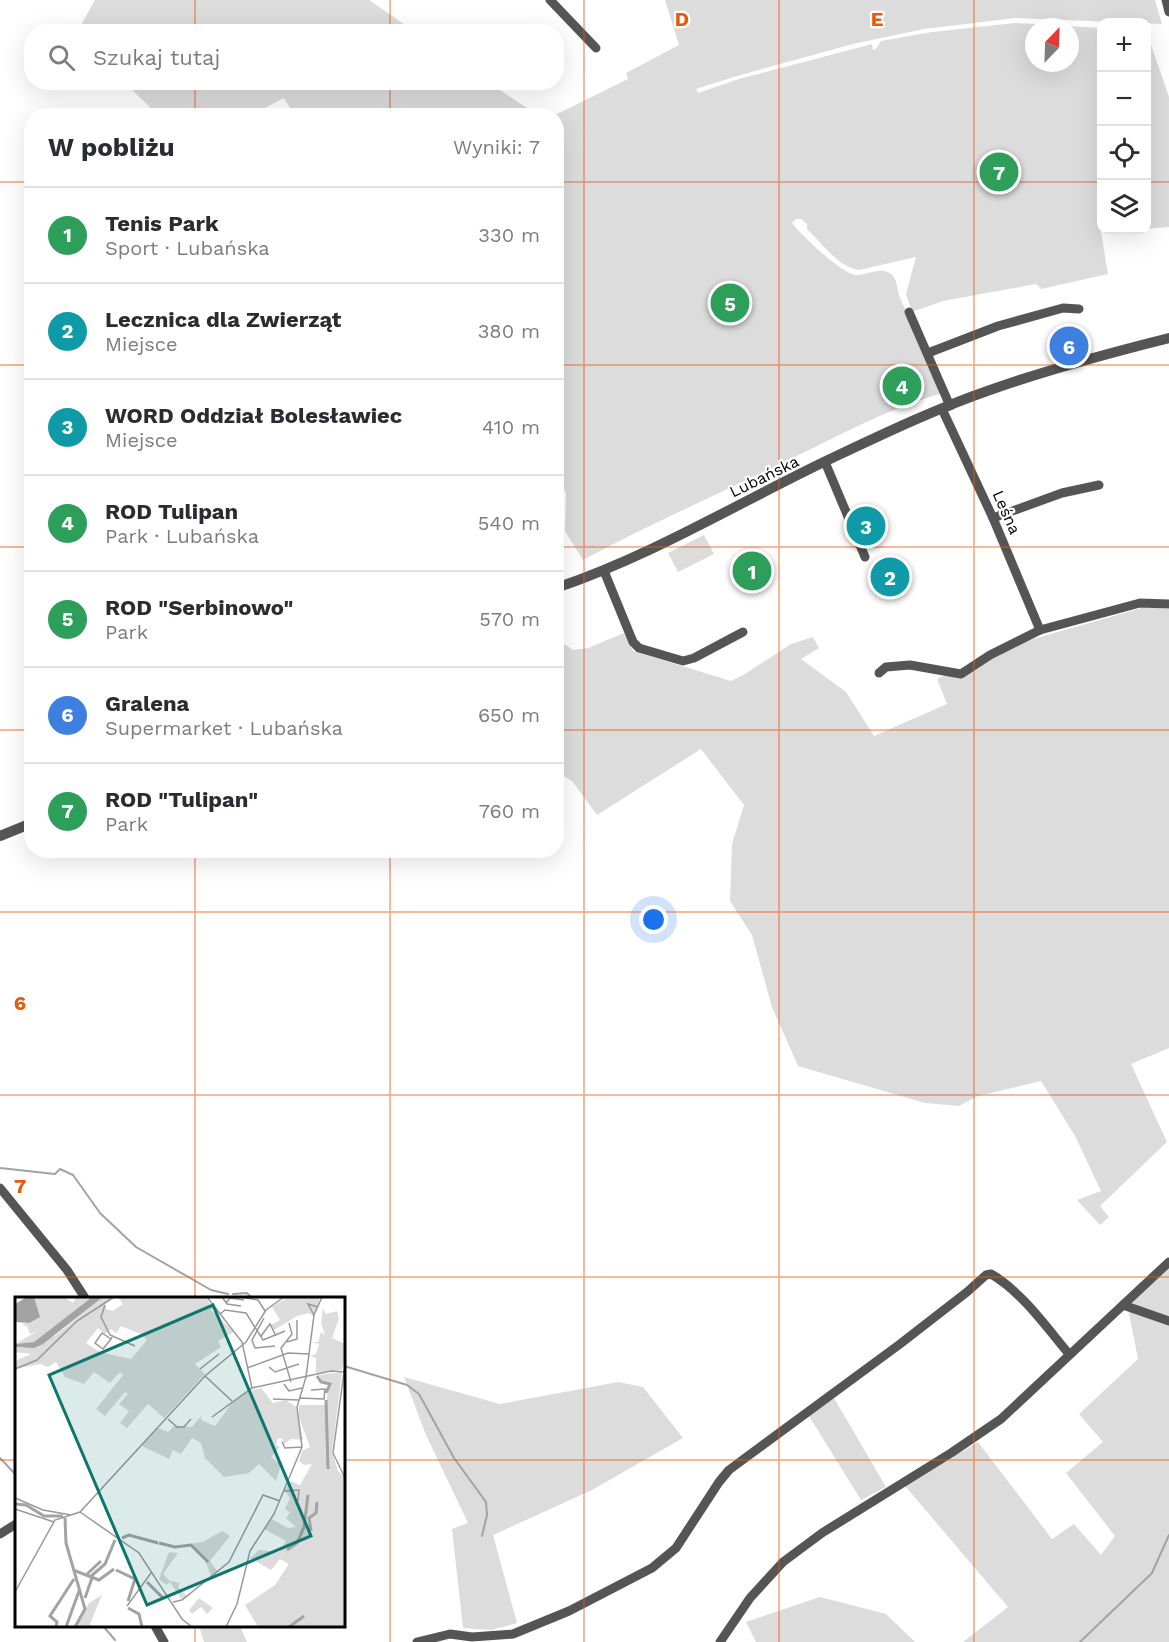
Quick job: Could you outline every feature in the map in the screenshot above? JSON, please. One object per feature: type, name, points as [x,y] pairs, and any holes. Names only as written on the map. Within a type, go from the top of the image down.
[{"type":"street","points":[[550,0],[596,48]]},
{"type":"street","points":[[1166,0],[1169,12]]},
{"type":"street","points":[[928,353],[998,326],[1063,308],[1079,309]]},
{"type":"street","points":[[909,312],[928,353],[946,408]]},
{"type":"street","name":"Lubańska","points":[[564,585],[604,571],[825,462],[990,390],[1066,365],[1169,338]]},
{"type":"street","name":"Leśna","points":[[946,408],[1040,630]]},
{"type":"street","points":[[825,462],[865,557]]},
{"type":"street","points":[[993,518],[1062,493],[1098,485]]},
{"type":"street","points":[[604,571],[633,642],[639,648],[683,661],[694,658],[743,632]]},
{"type":"street","points":[[879,673],[886,668],[910,665],[961,674],[990,655],[1040,630],[1140,603],[1169,604]]},
{"type":"street","points":[[0,836],[24,826]]},
{"type":"street","points":[[0,1188],[67,1270],[84,1297]]},
{"type":"street","points":[[720,1642],[750,1598],[783,1562],[822,1533],[951,1453],[1001,1419],[1169,1262]]},
{"type":"street","points":[[417,1642],[450,1634],[472,1637],[513,1634],[569,1611],[652,1568],[676,1548],[718,1482],[729,1470],[900,1344],[986,1275],[991,1274],[1005,1284],[1032,1311],[1068,1354]]},
{"type":"street","points":[[1123,1305],[1169,1320]]},
{"type":"street","points":[[0,1534],[15,1525]]},
{"type":"street","points":[[156,1627],[164,1642]]},
{"type":"shaded area","points":[[95,0],[369,0],[404,24],[82,24]]},
{"type":"shaded area","points":[[665,0],[1155,0],[1162,24],[1151,24],[1151,18],[1097,18],[1097,21],[1079,21],[1079,18],[1016,18],[924,29],[853,44],[696,89],[698,93],[739,79],[872,44],[873,50],[881,41],[932,32],[1015,23],[1025,24],[1025,72],[1079,72],[1079,27],[1097,28],[1097,234],[1101,234],[1108,274],[1041,289],[1036,284],[943,301],[912,312],[906,294],[916,257],[859,270],[851,268],[831,254],[807,229],[807,224],[801,219],[796,219],[792,223],[804,236],[831,261],[848,272],[860,275],[883,271],[893,276],[908,316],[929,354],[943,393],[858,426],[583,560],[565,531],[564,111],[628,79],[626,73],[679,45]]},
{"type":"shaded area","points":[[1151,45],[1169,97],[1169,227],[1151,229]]},
{"type":"shaded area","points":[[132,90],[500,90],[527,108],[290,108],[284,98],[265,108],[151,108]]},
{"type":"shaded area","points":[[704,535],[714,554],[678,572],[668,553]]},
{"type":"shaded area","points":[[1145,607],[1169,609],[1169,1048],[1131,1064],[1167,1142],[1100,1206],[1109,1217],[1100,1225],[1077,1200],[1101,1191],[1075,1136],[1041,1081],[978,1096],[959,1106],[925,1103],[798,1066],[772,1007],[752,935],[730,901],[732,844],[744,805],[701,749],[597,815],[572,781],[564,776],[564,644],[573,650],[588,648],[624,633],[633,651],[731,681],[791,644],[813,637],[819,648],[801,659],[846,692],[874,736],[947,704],[937,679],[1023,642]]},
{"type":"shaded area","points":[[1169,1268],[1169,1316],[1129,1304]]},
{"type":"shaded area","points":[[1128,1308],[1169,1321],[1169,1642],[963,1642],[1008,1607],[905,1486],[978,1442],[1052,1539],[1074,1524],[1101,1555],[1115,1536],[1066,1473],[1103,1442],[1079,1414],[1138,1359]]},
{"type":"shaded area","points":[[404,1377],[500,1404],[618,1382],[643,1387],[683,1438],[592,1490],[493,1535],[517,1623],[491,1630],[463,1628],[452,1529],[468,1523],[426,1435]]},
{"type":"shaded area","points":[[834,1398],[886,1487],[861,1500],[809,1416]]},
{"type":"shaded area","points":[[820,1597],[886,1614],[915,1642],[756,1642],[746,1622]]},
{"type":"shaded area","points":[[199,1627],[240,1627],[247,1642],[204,1642]]},
{"type":"waterway","points":[[0,1168],[55,1174],[60,1169],[73,1175],[100,1213],[136,1247],[211,1290],[228,1294]]},
{"type":"waterway","points":[[233,1294],[247,1293],[251,1297]]},
{"type":"waterway","points":[[345,1366],[407,1385],[419,1394],[454,1458],[486,1502],[487,1515],[482,1536]]},
{"type":"waterway","points":[[0,1458],[15,1474]]},
{"type":"waterway","points":[[1080,1642],[1152,1573],[1169,1535]]},
{"type":"waterway","points":[[104,1627],[115,1640]]},
{"type":"place","name":"ROD \"Tulipan\"","points":[[999,172]]},
{"type":"place","name":"ROD \"Serbinowo\"","points":[[730,303]]},
{"type":"place","name":"Gralena","points":[[1069,346]]},
{"type":"place","name":"ROD Tulipan","points":[[902,386]]},
{"type":"place","name":"WORD Oddział Bolesławiec","points":[[866,526]]},
{"type":"place","name":"Tenis Park","points":[[752,571]]},
{"type":"place","name":"Lecznica dla Zwierząt","points":[[890,577]]}]
